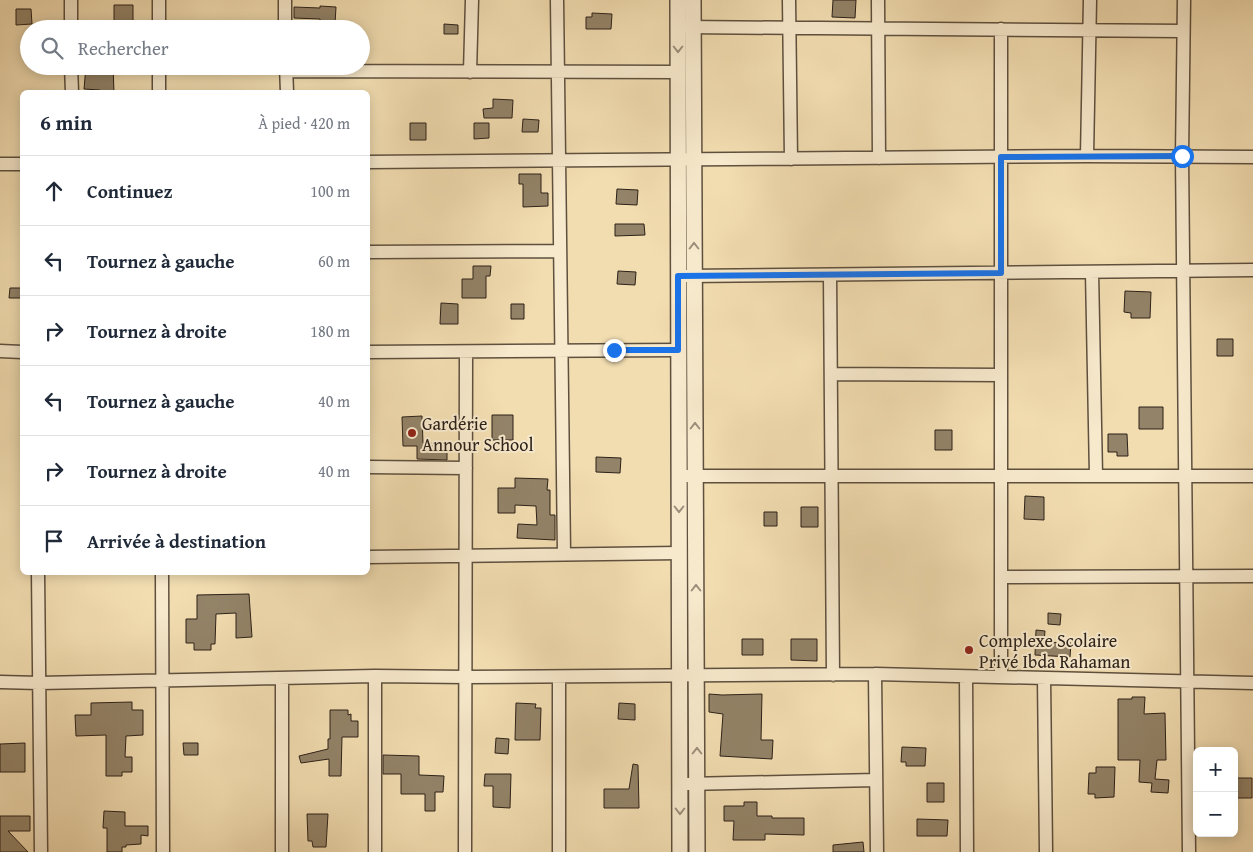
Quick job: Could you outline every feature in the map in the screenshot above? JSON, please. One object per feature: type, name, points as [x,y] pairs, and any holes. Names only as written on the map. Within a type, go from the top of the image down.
[{"type":"street","points":[[71,0],[71,20]]},
{"type":"street","points":[[159,0],[159,20]]},
{"type":"street","points":[[285,0],[285,20]]},
{"type":"street","points":[[470,72],[472,0]]},
{"type":"street","points":[[557,0],[564,554]]},
{"type":"street","points":[[678,0],[680,852]]},
{"type":"street","points":[[693,0],[697,852]]},
{"type":"street","points":[[789,0],[791,159]]},
{"type":"street","points":[[878,0],[879,158]]},
{"type":"street","points":[[1088,156],[1090,0]]},
{"type":"street","points":[[1184,0],[1182,156],[1189,852]]},
{"type":"street","points":[[678,27],[1183,31]]},
{"type":"street","points":[[1001,29],[1001,677]]},
{"type":"street","points":[[370,70],[678,72]]},
{"type":"street","points":[[72,75],[72,90]]},
{"type":"street","points":[[159,75],[159,90]]},
{"type":"street","points":[[286,75],[286,90]]},
{"type":"street","points":[[370,162],[1088,156],[1253,157]]},
{"type":"street","points":[[0,164],[20,164]]},
{"type":"street","points":[[370,252],[560,251]]},
{"type":"street","points":[[678,276],[1253,270]]},
{"type":"street","points":[[1092,272],[1096,476]]},
{"type":"street","points":[[830,275],[833,675]]},
{"type":"street","points":[[370,352],[678,350]]},
{"type":"street","points":[[0,351],[20,352]]},
{"type":"street","points":[[466,352],[466,852]]},
{"type":"street","points":[[831,374],[1001,375]]},
{"type":"street","points":[[370,467],[466,468]]},
{"type":"street","points":[[679,476],[1253,476]]},
{"type":"street","points":[[370,557],[679,553]]},
{"type":"street","points":[[38,575],[41,852]]},
{"type":"street","points":[[162,575],[163,852]]},
{"type":"street","points":[[1001,578],[1253,576]]},
{"type":"street","points":[[875,674],[877,852]]},
{"type":"street","points":[[0,682],[40,683],[375,676],[875,674],[1253,683]]},
{"type":"street","points":[[375,676],[375,852]]},
{"type":"street","points":[[559,676],[559,852]]},
{"type":"street","points":[[966,677],[967,852]]},
{"type":"street","points":[[282,678],[282,852]]},
{"type":"street","points":[[1044,678],[1046,852]]},
{"type":"street","points":[[680,784],[876,780]]},
{"type":"building","points":[[833,0],[856,0],[855,18],[832,17]]},
{"type":"building","points":[[114,5],[133,5],[133,20],[114,20]]},
{"type":"building","points":[[320,6],[336,7],[335,20],[294,18],[294,7],[320,8]]},
{"type":"building","points":[[16,9],[31,9],[32,20],[20,20],[20,25],[16,25]]},
{"type":"building","points":[[592,13],[612,14],[611,29],[586,29],[586,17],[592,17]]},
{"type":"building","points":[[444,24],[458,25],[458,34],[444,34]]},
{"type":"building","points":[[85,75],[113,75],[114,90],[84,89]]},
{"type":"building","points":[[493,99],[513,100],[512,118],[484,118],[483,109],[493,108]]},
{"type":"building","points":[[523,119],[539,120],[538,132],[522,132]]},
{"type":"building","points":[[410,123],[426,123],[426,140],[410,140]]},
{"type":"building","points":[[474,123],[489,123],[489,138],[474,139]]},
{"type":"building","points":[[519,174],[541,174],[541,193],[548,193],[548,206],[523,207],[523,184],[519,184]]},
{"type":"building","points":[[617,189],[638,190],[637,205],[616,204]]},
{"type":"building","points":[[615,224],[644,224],[645,235],[615,236]]},
{"type":"building","points":[[473,266],[491,266],[490,276],[486,276],[486,298],[462,298],[462,279],[473,279]]},
{"type":"building","points":[[618,271],[636,272],[635,285],[617,284]]},
{"type":"building","points":[[10,288],[20,288],[20,298],[9,298]]},
{"type":"building","points":[[1125,291],[1151,292],[1150,318],[1131,318],[1131,313],[1124,312]]},
{"type":"building","points":[[441,303],[458,304],[458,324],[440,324]]},
{"type":"building","points":[[511,304],[524,304],[524,319],[511,319]]},
{"type":"building","points":[[1217,339],[1233,339],[1233,356],[1217,356]]},
{"type":"building","points":[[1139,407],[1163,407],[1163,429],[1139,429]]},
{"type":"building","points":[[492,415],[513,415],[513,440],[492,440]]},
{"type":"building","points":[[422,416],[423,443],[447,443],[447,460],[417,459],[417,446],[403,446],[402,417]]},
{"type":"building","points":[[935,430],[952,430],[952,450],[935,450]]},
{"type":"building","points":[[1108,434],[1127,434],[1128,456],[1117,456],[1117,452],[1108,452]]},
{"type":"building","points":[[596,457],[621,458],[620,473],[596,472]]},
{"type":"building","points":[[515,478],[548,479],[547,490],[550,490],[550,515],[555,515],[555,540],[517,538],[518,524],[537,525],[536,506],[515,505],[515,513],[498,513],[498,488],[515,488]]},
{"type":"building","points":[[1025,496],[1044,497],[1044,520],[1024,519]]},
{"type":"building","points":[[801,507],[818,507],[818,527],[801,527]]},
{"type":"building","points":[[764,512],[777,512],[777,526],[764,526]]},
{"type":"building","points":[[249,594],[252,637],[236,638],[236,613],[216,614],[215,644],[211,644],[211,650],[194,650],[194,643],[186,643],[186,619],[197,619],[197,595]]},
{"type":"building","points":[[1048,613],[1061,614],[1060,625],[1048,624]]},
{"type":"building","points":[[1036,630],[1045,631],[1044,642],[1071,643],[1070,657],[1035,655]]},
{"type":"building","points":[[742,639],[763,639],[763,655],[742,655]]},
{"type":"building","points":[[791,639],[817,639],[817,661],[791,660]]},
{"type":"building","points":[[709,694],[762,694],[761,740],[773,740],[772,759],[720,756],[723,714],[709,712]]},
{"type":"building","points":[[1132,697],[1145,697],[1144,714],[1165,713],[1166,760],[1157,760],[1155,779],[1169,780],[1168,793],[1151,792],[1152,783],[1139,782],[1140,760],[1118,760],[1118,699],[1132,699]]},
{"type":"building","points":[[132,702],[132,710],[143,710],[143,735],[126,736],[125,757],[132,757],[132,772],[122,772],[122,776],[106,776],[106,735],[76,736],[75,715],[91,715],[91,703]]},
{"type":"building","points":[[516,703],[536,704],[535,708],[541,708],[540,740],[515,740]]},
{"type":"building","points":[[619,703],[635,704],[635,720],[618,719]]},
{"type":"building","points":[[330,710],[348,710],[348,715],[351,714],[351,721],[358,721],[358,737],[342,737],[341,776],[329,776],[329,759],[301,763],[299,756],[328,749]]},
{"type":"building","points":[[496,738],[509,739],[508,754],[495,753]]},
{"type":"building","points":[[25,743],[25,772],[0,772],[0,744]]},
{"type":"building","points":[[183,743],[198,743],[198,755],[184,755]]},
{"type":"building","points":[[902,747],[926,748],[925,766],[906,766],[906,762],[901,762]]},
{"type":"building","points":[[383,755],[419,756],[419,775],[444,776],[443,792],[435,792],[435,811],[425,811],[425,794],[401,794],[401,774],[383,774]]},
{"type":"building","points":[[633,764],[638,765],[639,808],[604,808],[604,789],[629,789]]},
{"type":"building","points":[[1096,767],[1115,767],[1114,797],[1095,798],[1095,794],[1088,794],[1089,773],[1096,773]]},
{"type":"building","points":[[485,774],[511,774],[510,808],[493,807],[493,786],[484,786]]},
{"type":"building","points":[[1238,778],[1252,778],[1252,798],[1238,798]]},
{"type":"building","points":[[927,783],[944,783],[944,802],[927,802]]},
{"type":"building","points":[[744,802],[757,802],[757,816],[804,818],[804,835],[765,834],[765,840],[733,840],[734,821],[724,821],[724,806],[744,806]]},
{"type":"building","points":[[104,811],[125,812],[125,826],[148,826],[148,836],[141,835],[141,844],[126,845],[126,847],[122,847],[122,852],[107,852],[107,828],[103,828]]},
{"type":"building","points":[[307,814],[328,814],[326,847],[313,847],[312,841],[308,841]]},
{"type":"building","points":[[0,816],[30,816],[30,831],[8,831],[28,852],[0,852]]},
{"type":"building","points":[[917,819],[948,820],[947,836],[917,836]]},
{"type":"building","points":[[863,842],[864,852],[833,852],[833,845]]},
{"type":"place","name":"Gardérie Annour School","points":[[412,433]]},
{"type":"place","name":"Complexe Scolaire Privé Ibda Rahaman","points":[[969,650]]},
{"type":"route","points":[[614,350],[678,350],[678,276],[1001,273],[1001,157],[1182,156]]}]
